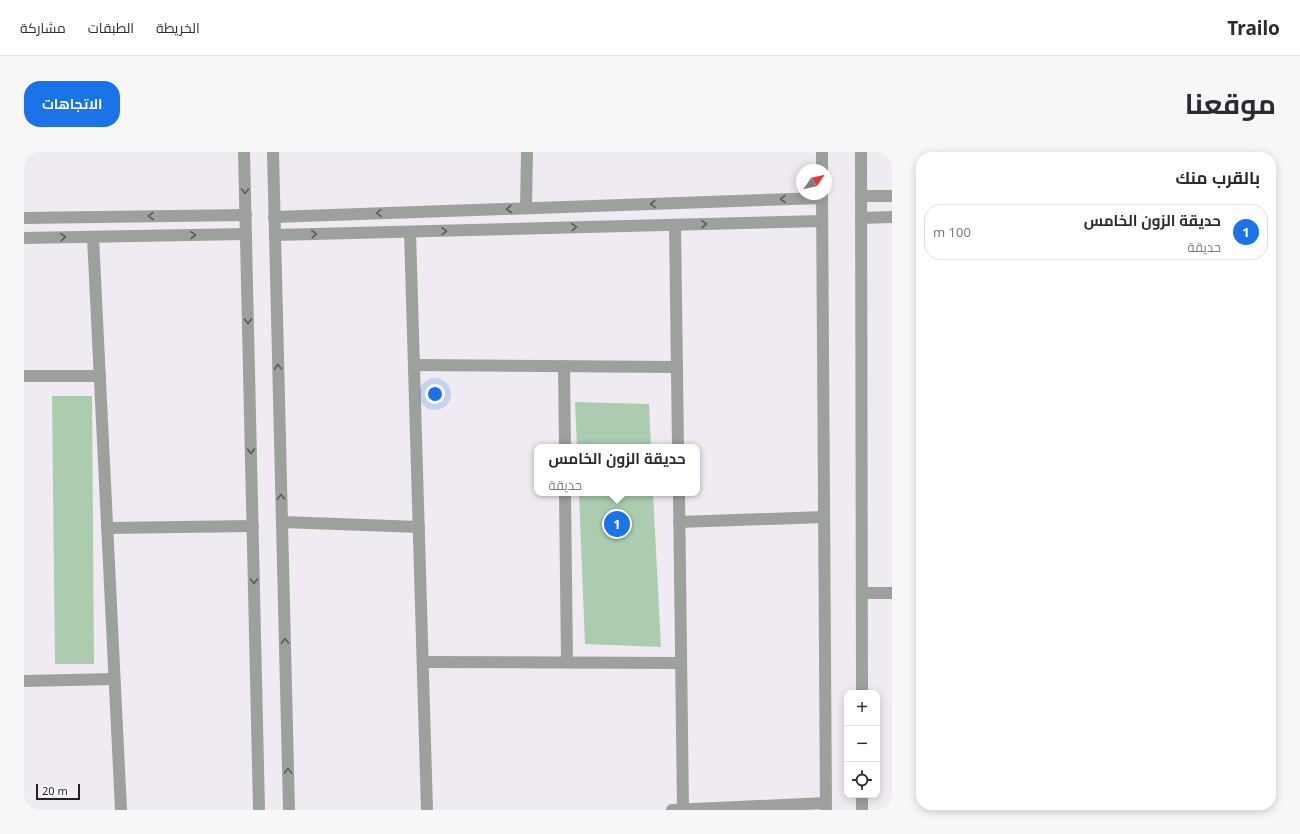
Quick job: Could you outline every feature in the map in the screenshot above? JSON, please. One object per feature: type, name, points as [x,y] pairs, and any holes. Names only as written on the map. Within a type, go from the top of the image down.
[{"type":"street","points":[[244,152],[259,810]]},
{"type":"street","points":[[273,152],[289,810]]},
{"type":"street","points":[[526,152],[526,208]]},
{"type":"street","points":[[822,152],[822,164]]},
{"type":"street","points":[[861,152],[862,690]]},
{"type":"street","points":[[861,196],[892,196]]},
{"type":"street","points":[[274,217],[796,197]]},
{"type":"street","points":[[679,496],[681,663],[678,810],[826,807],[822,200]]},
{"type":"street","points":[[24,218],[246,215]]},
{"type":"street","points":[[861,218],[892,217]]},
{"type":"street","points":[[275,235],[822,221]]},
{"type":"street","points":[[675,225],[678,444]]},
{"type":"street","points":[[410,232],[427,810]]},
{"type":"street","points":[[24,238],[246,234]]},
{"type":"street","points":[[93,237],[120,810]]},
{"type":"street","points":[[414,365],[677,367]]},
{"type":"street","points":[[564,366],[564,444]]},
{"type":"street","points":[[24,376],[100,376]]},
{"type":"street","points":[[565,496],[567,662]]},
{"type":"street","points":[[679,522],[824,517]]},
{"type":"street","points":[[282,522],[419,527]]},
{"type":"street","points":[[107,528],[252,526]]},
{"type":"street","points":[[862,593],[892,593]]},
{"type":"street","points":[[423,662],[681,663]]},
{"type":"street","points":[[24,680],[114,679]]},
{"type":"street","points":[[862,798],[862,810]]},
{"type":"green space","points":[[52,396],[92,396],[94,664],[55,664]]},
{"type":"green space","points":[[575,402],[649,404],[651,444],[577,444]]},
{"type":"green space","points":[[579,496],[653,496],[661,647],[585,644]]},
{"type":"place","name":"حديقة الزون الخامس","points":[[617,524]]}]
